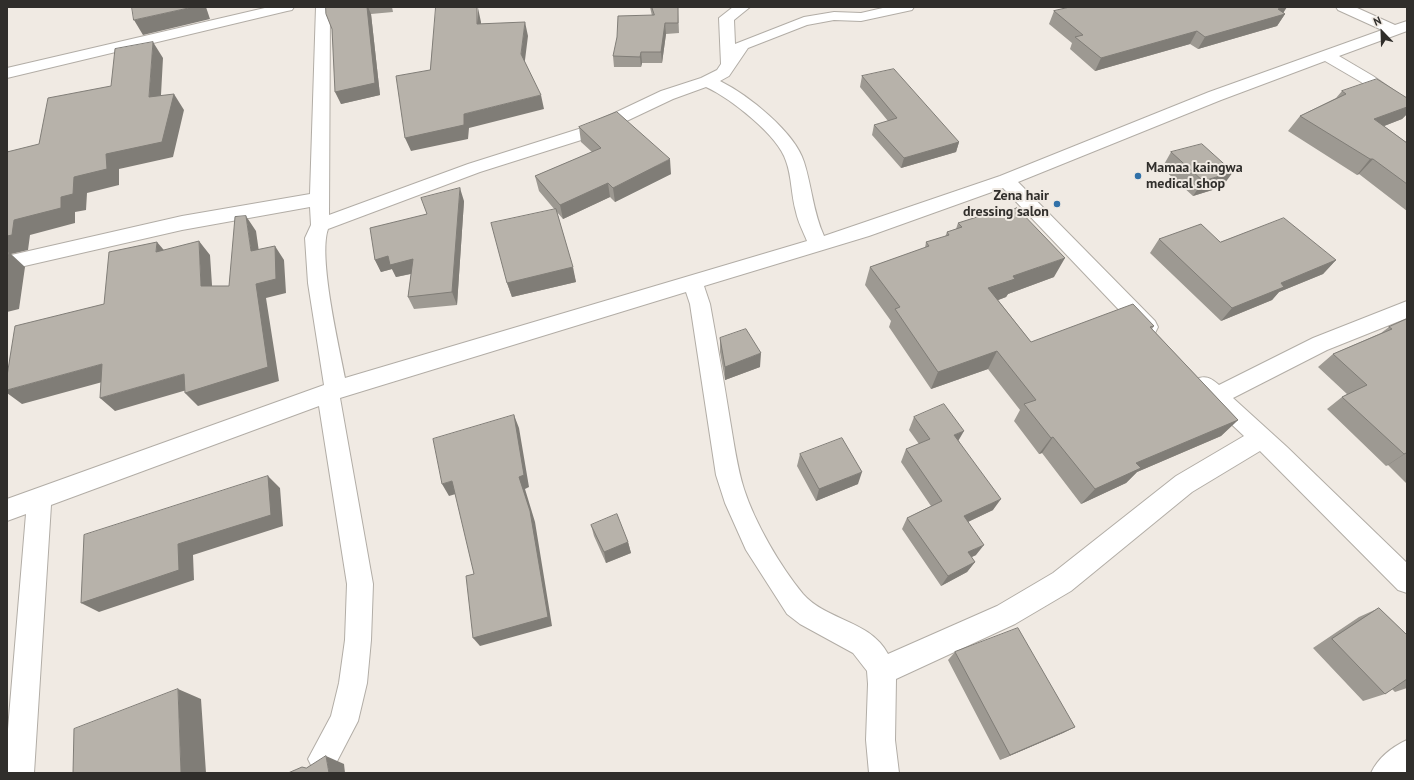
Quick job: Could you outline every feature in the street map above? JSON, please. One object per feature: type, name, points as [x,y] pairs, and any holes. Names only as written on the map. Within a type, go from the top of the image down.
[{"type":"street","points":[[7,73],[287,7]]},
{"type":"street","points":[[323,7],[319,199],[320,225],[315,238],[318,283],[332,392],[360,584],[358,640],[353,684],[344,721],[324,759]]},
{"type":"street","points":[[729,64],[721,13],[743,7]]},
{"type":"street","points":[[320,225],[474,168],[591,131],[667,95],[708,81],[723,73],[742,45],[804,21],[834,16],[861,17],[907,7]]},
{"type":"street","points":[[1343,7],[1400,28]]},
{"type":"street","points":[[7,510],[332,392],[876,226],[1064,159],[1215,96],[1328,56],[1400,28]]},
{"type":"street","points":[[1328,56],[1367,79],[1407,108]]},
{"type":"street","points":[[708,81],[717,84],[740,101],[781,139],[792,154],[807,218],[818,244]]},
{"type":"street","points":[[1006,180],[1160,340]]},
{"type":"street","points":[[7,262],[182,223],[319,199]]},
{"type":"street","points":[[692,281],[700,304],[728,476],[735,500],[748,529],[766,562],[799,608],[865,644],[870,649],[882,671],[880,738],[884,773]]},
{"type":"street","points":[[1216,397],[1320,344],[1407,309]]},
{"type":"street","points":[[1188,369],[1337,511],[1407,581]]},
{"type":"street","points":[[882,671],[1006,615],[1062,582],[1184,484],[1261,438]]},
{"type":"street","points":[[19,773],[39,498]]},
{"type":"street","points":[[1386,773],[1407,755]]},
{"type":"building","points":[[132,7],[193,7],[134,20]]},
{"type":"building","points":[[326,7],[367,7],[375,83],[335,92],[332,29],[326,14]]},
{"type":"building","points":[[436,7],[477,7],[477,24],[525,22],[521,54],[541,95],[464,114],[464,125],[405,138],[396,76],[430,70]]},
{"type":"building","points":[[652,7],[678,7],[678,23],[665,23],[661,52],[641,52],[640,57],[613,56],[617,37],[618,16],[654,15]]},
{"type":"building","points":[[1070,7],[1283,7],[1278,9],[1285,14],[1205,37],[1197,31],[1101,58],[1075,37],[1083,35],[1054,11]]},
{"type":"building","points":[[153,42],[149,97],[174,94],[162,142],[106,154],[107,169],[74,177],[73,194],[61,197],[61,208],[14,220],[12,235],[7,236],[7,152],[39,144],[48,98],[111,86],[115,49]]},
{"type":"building","points":[[894,69],[959,142],[904,158],[874,125],[897,118],[862,76]]},
{"type":"building","points":[[1377,79],[1407,98],[1407,107],[1374,119],[1407,143],[1407,184],[1373,159],[1370,159],[1300,116],[1346,94],[1342,91]]},
{"type":"building","points":[[617,112],[670,159],[613,188],[608,183],[560,205],[535,176],[601,148],[579,127]]},
{"type":"building","points":[[1202,144],[1233,172],[1203,181],[1171,152]]},
{"type":"building","points":[[460,188],[452,292],[408,297],[413,259],[390,265],[388,256],[375,260],[370,228],[427,214],[421,198]]},
{"type":"building","points":[[1017,208],[1065,258],[1013,276],[1015,279],[988,288],[1031,342],[1133,304],[1154,326],[1150,327],[1238,420],[1136,463],[1141,468],[1095,489],[1024,404],[1036,400],[997,351],[938,372],[895,309],[900,307],[870,267],[929,246],[926,242],[949,235],[947,232],[962,227],[958,223],[999,210],[1003,214]]},
{"type":"building","points":[[556,209],[573,267],[507,283],[491,223]]},
{"type":"building","points":[[246,216],[251,251],[275,246],[276,279],[256,284],[268,367],[185,393],[184,374],[100,398],[102,364],[7,390],[7,376],[15,326],[104,304],[109,252],[157,242],[156,252],[199,241],[201,286],[229,286],[235,217]]},
{"type":"building","points":[[1284,218],[1336,260],[1281,283],[1284,287],[1232,308],[1159,239],[1201,224],[1220,242]]},
{"type":"building","points":[[9,252],[7,266],[7,253]]},
{"type":"building","points":[[1407,319],[1407,454],[1404,454],[1342,397],[1367,385],[1333,354],[1392,329],[1389,327]]},
{"type":"building","points":[[746,329],[761,353],[725,367],[720,338]]},
{"type":"building","points":[[944,404],[964,431],[954,435],[1001,499],[964,516],[984,545],[968,552],[975,562],[948,576],[907,518],[942,501],[906,449],[930,439],[914,417]]},
{"type":"building","points":[[514,415],[524,475],[519,477],[530,511],[548,617],[473,638],[466,576],[474,574],[452,481],[442,484],[433,439]]},
{"type":"building","points":[[842,438],[862,472],[819,489],[800,454]]},
{"type":"building","points":[[268,476],[271,515],[178,544],[179,570],[81,603],[84,535]]},
{"type":"building","points":[[617,514],[628,542],[604,552],[591,525]]},
{"type":"building","points":[[1379,608],[1407,635],[1407,679],[1385,694],[1332,639]]},
{"type":"building","points":[[1018,628],[1075,727],[1010,755],[955,652]]},
{"type":"building","points":[[178,689],[181,773],[73,773],[74,729]]},
{"type":"building","points":[[326,756],[329,773],[288,773],[302,767],[306,768]]},
{"type":"place","name":"Mamaa kaingwa medical shop","points":[[1138,176]]},
{"type":"place","name":"Zena hair dressing salon","points":[[1057,204]]}]
